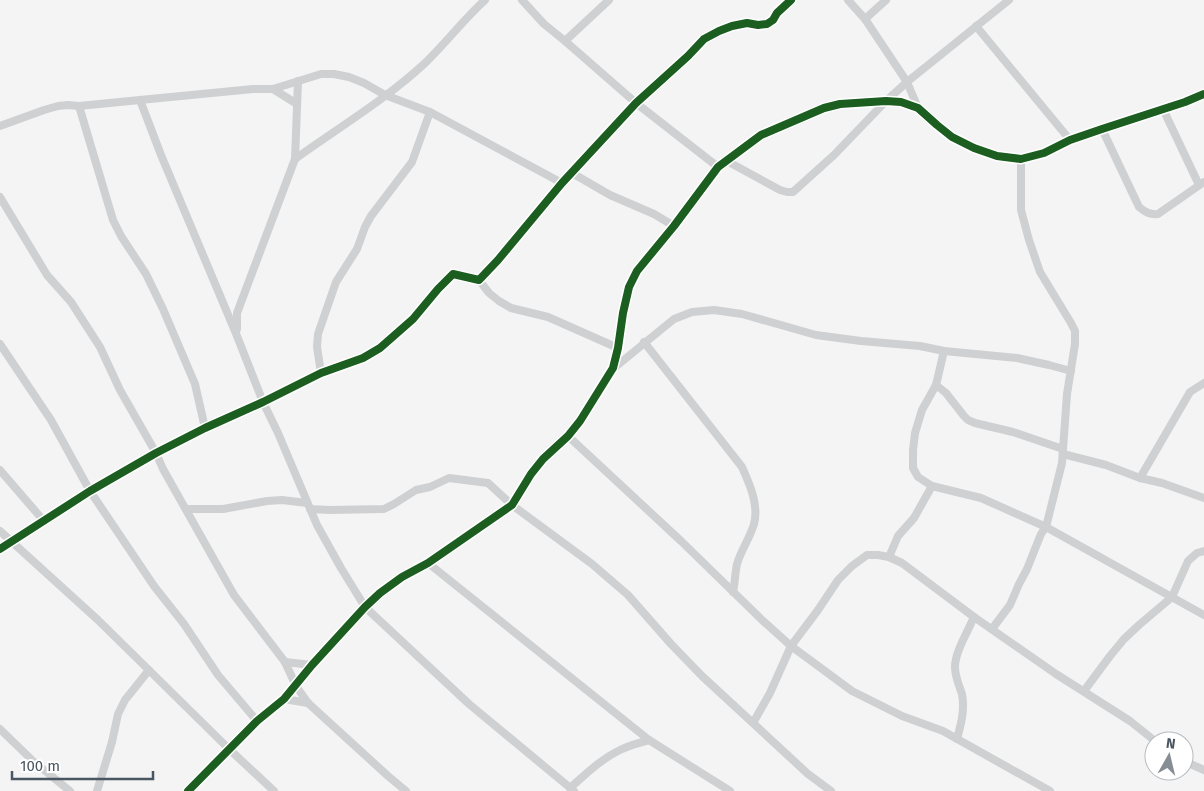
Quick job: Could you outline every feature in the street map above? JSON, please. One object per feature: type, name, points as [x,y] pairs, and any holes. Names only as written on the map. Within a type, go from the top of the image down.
[{"type":"street","points":[[295,159],[362,112],[424,64],[485,0]]},
{"type":"street","points":[[522,0],[544,24],[636,103],[718,167]]},
{"type":"street","points":[[565,41],[609,0]]},
{"type":"street","points":[[479,280],[562,183],[636,103],[704,40],[732,26],[747,23],[768,24],[773,20],[777,12],[791,0]]},
{"type":"street","points":[[848,0],[865,19],[907,82],[918,108]]},
{"type":"street","points":[[865,19],[886,0]]},
{"type":"street","points":[[725,160],[780,190],[793,192],[834,155],[907,82],[1008,0]]},
{"type":"street","points":[[976,26],[1070,140]]},
{"type":"street","points":[[0,126],[58,106],[79,106],[253,89],[273,89],[321,74],[334,74],[349,77],[385,95],[430,112],[562,183]]},
{"type":"street","points":[[237,336],[236,321],[240,305],[295,159],[298,81]]},
{"type":"street","points":[[273,89],[297,104]]},
{"type":"street","points":[[188,791],[257,721],[284,699],[312,665],[380,593],[402,577],[428,563],[512,505],[543,458],[568,436],[580,421],[613,368],[629,287],[637,271],[674,226],[718,167],[761,135],[824,108],[840,104],[901,102],[918,108],[952,137],[974,148],[997,156],[1021,159],[1044,153],[1070,140],[1204,94]]},
{"type":"street","points":[[140,100],[263,402],[317,525],[365,607],[469,704],[572,789],[608,756],[621,749],[649,740]]},
{"type":"street","points":[[1185,102],[1204,100]]},
{"type":"street","points":[[79,106],[114,220],[146,274],[163,309],[195,384],[205,428]]},
{"type":"street","points":[[1102,129],[1138,207],[1151,214],[1158,214],[1201,183],[1163,109]]},
{"type":"street","points":[[321,373],[317,347],[318,334],[336,282],[357,249],[371,216],[412,162],[430,112]]},
{"type":"street","points":[[992,629],[1010,604],[1041,534],[1046,527],[1061,472],[1067,394],[1075,344],[1075,330],[1072,323],[1040,272],[1029,240],[1021,210],[1021,159]]},
{"type":"street","points":[[572,173],[610,195],[654,214],[674,226]]},
{"type":"street","points":[[0,197],[47,275],[71,302],[100,347],[120,390],[234,595],[285,662],[296,686],[308,703],[406,791]]},
{"type":"street","points":[[0,549],[90,491],[156,453],[321,373],[363,358],[380,348],[413,319],[453,274],[479,280],[499,301],[511,308],[548,317],[618,348]]},
{"type":"street","points":[[613,368],[674,319],[692,312],[714,310],[742,314],[816,335],[1017,358],[1071,371]]},
{"type":"street","points":[[644,342],[742,467],[749,483],[754,500],[754,523],[737,565],[734,592]]},
{"type":"street","points":[[0,344],[51,420],[90,491],[154,586],[184,624],[218,675],[257,721]]},
{"type":"street","points":[[944,351],[936,385],[922,410],[915,433],[913,468],[918,477],[932,486],[981,498],[1046,527],[1204,615]]},
{"type":"street","points":[[1140,478],[1190,392],[1204,383]]},
{"type":"street","points":[[936,385],[946,393],[968,420],[975,423],[1013,432],[1063,452],[1204,498]]},
{"type":"street","points":[[568,436],[790,646],[852,691],[902,716],[943,731],[1050,791]]},
{"type":"street","points":[[0,470],[43,520]]},
{"type":"street","points":[[186,509],[223,510],[267,501],[282,500],[329,510],[384,509],[416,490],[430,487],[446,478],[488,483],[512,505],[592,564],[628,595],[702,676],[808,774],[831,791]]},
{"type":"street","points":[[889,557],[898,536],[914,518],[932,486]]},
{"type":"street","points":[[0,531],[98,620],[274,791]]},
{"type":"street","points":[[1084,691],[1124,639],[1172,597],[1188,561],[1197,553],[1204,551]]},
{"type":"street","points":[[753,723],[770,693],[790,646],[838,580],[867,555],[878,555],[889,557],[902,563],[974,617],[1144,732]]},
{"type":"street","points":[[428,563],[649,740],[730,791]]},
{"type":"street","points":[[957,739],[964,704],[956,678],[955,666],[958,652],[974,617]]},
{"type":"street","points":[[285,662],[312,665]]},
{"type":"street","points":[[96,791],[112,742],[118,714],[125,700],[149,670]]},
{"type":"street","points":[[284,699],[308,703]]},
{"type":"street","points":[[0,729],[33,761],[70,791]]},
{"type":"cycle path","points":[[0,549],[90,491],[156,453],[321,373],[363,358],[380,348],[413,319],[453,274],[479,280],[562,183],[636,103],[704,39],[732,26],[747,23],[767,24],[791,0]]},
{"type":"cycle path","points":[[188,791],[257,721],[284,699],[312,665],[380,593],[402,577],[428,563],[512,505],[531,474],[543,459],[568,436],[580,421],[613,368],[629,287],[637,271],[674,226],[718,167],[761,135],[824,108],[840,104],[901,102],[918,108],[952,137],[974,148],[997,156],[1021,159],[1044,153],[1070,140],[1204,94]]}]
